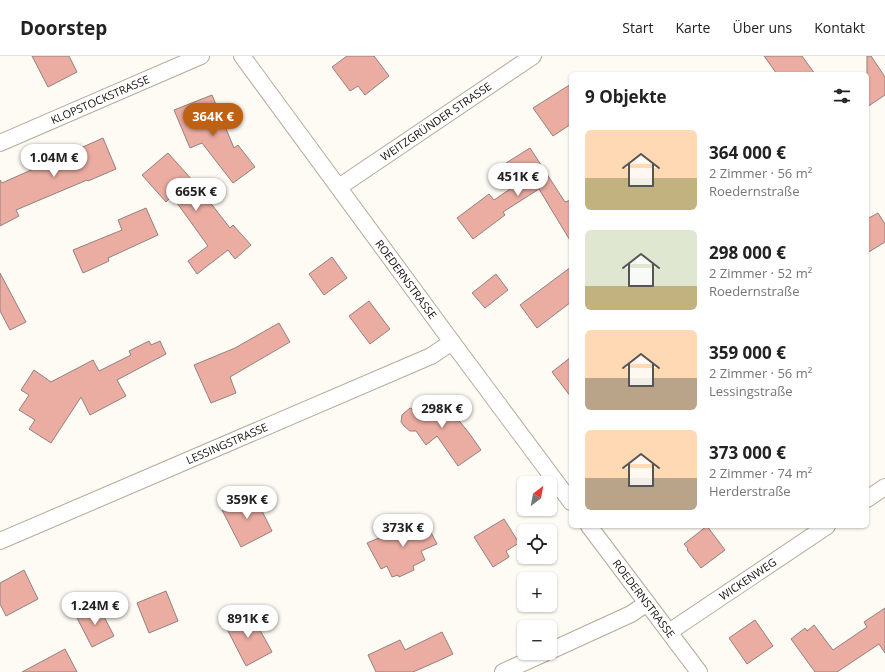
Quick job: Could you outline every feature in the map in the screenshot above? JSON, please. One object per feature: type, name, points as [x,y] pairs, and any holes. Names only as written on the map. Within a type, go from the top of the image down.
[{"type":"street","name":"KLOPSTOCKSTRASSE","points":[[0,143],[201,56]]},
{"type":"street","name":"ROEDERNSTRASSE","points":[[242,56],[569,499]]},
{"type":"street","name":"WEITZGRÜNDER STRASSE","points":[[338,187],[533,56]]},
{"type":"street","name":"LESSINGSTRASSE","points":[[0,541],[432,356],[452,342]]},
{"type":"street","points":[[869,498],[885,487]]},
{"type":"street","name":"ROEDERNSTRASSE","points":[[591,528],[699,672]]},
{"type":"street","name":"WICKENWEG","points":[[669,632],[824,528]]},
{"type":"street","points":[[557,648],[631,614],[647,603]]},
{"type":"street","points":[[503,672],[530,660]]},
{"type":"building","points":[[32,56],[69,56],[77,72],[48,87]]},
{"type":"building","points":[[347,56],[374,56],[389,76],[365,95],[358,86],[350,91],[332,67]]},
{"type":"building","points":[[764,56],[802,56],[814,72],[776,72]]},
{"type":"building","points":[[867,56],[871,56],[885,77],[885,95],[869,106],[869,72],[867,72]]},
{"type":"building","points":[[569,85],[569,125],[553,136],[533,108]]},
{"type":"building","points":[[212,95],[234,148],[238,145],[255,167],[233,183],[202,143],[190,148],[174,110]]},
{"type":"building","points":[[103,138],[116,169],[16,210],[19,216],[0,226],[0,180],[2,183]]},
{"type":"building","points":[[530,148],[565,202],[569,201],[569,239],[539,189],[503,212],[505,215],[473,239],[457,218],[489,194],[494,200],[519,183],[506,163]]},
{"type":"building","points":[[168,153],[210,200],[209,201],[230,228],[233,225],[251,245],[235,259],[228,250],[197,274],[188,261],[208,246],[172,196],[166,202],[142,175]]},
{"type":"building","points":[[146,208],[158,235],[108,258],[109,261],[83,273],[73,250],[122,230],[118,220]]},
{"type":"building","points":[[878,213],[885,224],[885,242],[869,252],[869,218]]},
{"type":"building","points":[[332,257],[347,278],[324,295],[309,274]]},
{"type":"building","points":[[569,268],[569,304],[537,328],[520,305]]},
{"type":"building","points":[[0,273],[26,322],[10,330],[0,311]]},
{"type":"building","points":[[496,274],[508,290],[485,308],[472,293]]},
{"type":"building","points":[[369,301],[390,329],[370,344],[349,316]]},
{"type":"building","points":[[279,323],[290,342],[230,377],[236,393],[211,403],[194,365],[235,348]]},
{"type":"building","points":[[149,341],[151,345],[160,341],[166,354],[117,380],[126,396],[90,415],[81,397],[51,443],[29,429],[35,420],[19,410],[29,395],[21,390],[34,370],[51,382],[93,360],[99,371],[131,355],[129,351]]},
{"type":"building","points":[[569,359],[569,394],[552,372]]},
{"type":"building","points":[[438,395],[481,450],[458,466],[437,436],[426,445],[416,431],[410,431],[401,422],[402,415],[410,408],[416,411]]},
{"type":"building","points":[[253,493],[272,531],[241,547],[222,510]]},
{"type":"building","points":[[424,519],[437,544],[421,551],[425,560],[413,566],[414,570],[399,577],[398,575],[392,577],[387,566],[381,569],[367,543]]},
{"type":"building","points":[[504,519],[517,540],[517,544],[506,551],[509,557],[493,567],[474,537]]},
{"type":"building","points":[[704,528],[708,528],[725,550],[701,568],[684,544]]},
{"type":"building","points":[[24,570],[38,599],[6,616],[0,604],[0,583]]},
{"type":"building","points":[[166,591],[178,621],[149,633],[137,603]]},
{"type":"building","points":[[98,605],[114,636],[92,647],[76,616]]},
{"type":"building","points":[[885,608],[885,653],[879,644],[837,672],[815,672],[791,639],[805,628],[807,631],[814,625],[833,650],[867,627],[864,622]]},
{"type":"building","points":[[250,612],[272,652],[246,666],[225,625]]},
{"type":"building","points":[[755,620],[773,646],[747,664],[729,638]]},
{"type":"building","points":[[442,632],[453,654],[413,672],[376,672],[368,655],[400,640],[405,650]]},
{"type":"building","points":[[65,649],[77,672],[22,672]]}]
